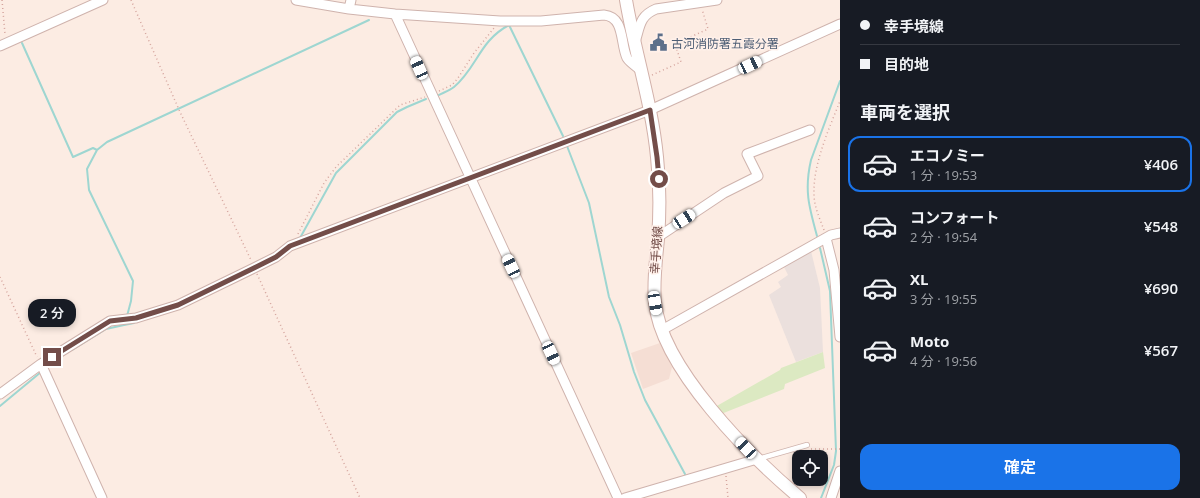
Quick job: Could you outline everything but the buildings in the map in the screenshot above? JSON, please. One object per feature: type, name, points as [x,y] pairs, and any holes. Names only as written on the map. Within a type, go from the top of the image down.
[{"type":"main road","name":"幸手境線","points":[[626,0],[650,110],[657,157],[659,179],[658,237],[654,282],[655,303],[662,330],[683,370],[707,404],[756,459],[800,498]]},
{"type":"street","points":[[3,45],[103,0]]},
{"type":"street","points":[[296,0],[350,5],[395,14],[500,21],[541,20],[604,14],[609,15],[617,21],[628,60],[642,75]]},
{"type":"street","points":[[635,44],[642,18],[648,12],[656,9],[717,0]]},
{"type":"street","points":[[395,14],[618,498]]},
{"type":"street","points":[[0,394],[41,365],[110,321],[128,319],[178,305],[276,257],[290,246],[650,110],[840,24]]},
{"type":"street","points":[[658,237],[724,193],[758,176],[747,154],[810,130]]},
{"type":"street","points":[[662,330],[826,238],[840,233]]},
{"type":"street","points":[[826,238],[834,270],[840,337]]},
{"type":"street","points":[[41,365],[102,498]]},
{"type":"street","points":[[625,498],[756,459]]},
{"type":"street","points":[[831,498],[840,471]]},
{"type":"lane","points":[[756,459],[806,445]]},
{"type":"path","points":[[2,0],[3,45]]},
{"type":"path","points":[[131,0],[180,112],[360,498]]},
{"type":"path","points":[[642,75],[681,62],[675,44],[708,29],[700,3]]},
{"type":"path","points":[[290,246],[324,183],[336,167],[400,105],[452,85],[500,21]]},
{"type":"path","points":[[826,238],[817,211],[814,195],[814,179],[840,101]]},
{"type":"path","points":[[0,277],[41,365]]},
{"type":"path","points":[[831,449],[840,449]]},
{"type":"path","points":[[725,468],[728,498]]},
{"type":"shaded area","points":[[811,251],[820,288],[823,352],[796,362],[769,295],[781,287],[778,282],[788,275],[784,267]]},
{"type":"shaded area","points":[[660,343],[672,367],[669,379],[643,389],[631,353]]},
{"type":"green space","points":[[823,352],[825,368],[785,384],[784,389],[721,414],[715,407],[780,370],[781,368]]},
{"type":"waterway","points":[[127,316],[131,301],[133,281],[89,190],[87,169],[97,150],[107,142],[369,20]]},
{"type":"waterway","points":[[437,96],[452,88],[462,80],[484,47],[499,31],[509,25],[563,136]]},
{"type":"waterway","points":[[22,43],[73,157],[93,148],[97,150]]},
{"type":"waterway","points":[[817,236],[808,198],[809,171],[811,160],[840,81]]},
{"type":"waterway","points":[[300,238],[336,173],[397,112],[426,99]]},
{"type":"waterway","points":[[567,146],[589,203],[609,297],[620,325],[634,372],[645,400],[685,474]]},
{"type":"waterway","points":[[820,248],[830,291],[836,451],[834,465],[821,498]]},
{"type":"waterway","points":[[72,350],[106,329],[124,325],[125,322]]},
{"type":"waterway","points":[[124,325],[134,323]]},
{"type":"waterway","points":[[46,368],[56,360]]},
{"type":"waterway","points":[[0,406],[41,372]]},
{"type":"place","name":"古河消防署五霞分署","points":[[658,43]]},
{"type":"route","points":[[52,357],[110,321],[136,318],[178,305],[276,257],[290,246],[650,110],[659,179]]}]
